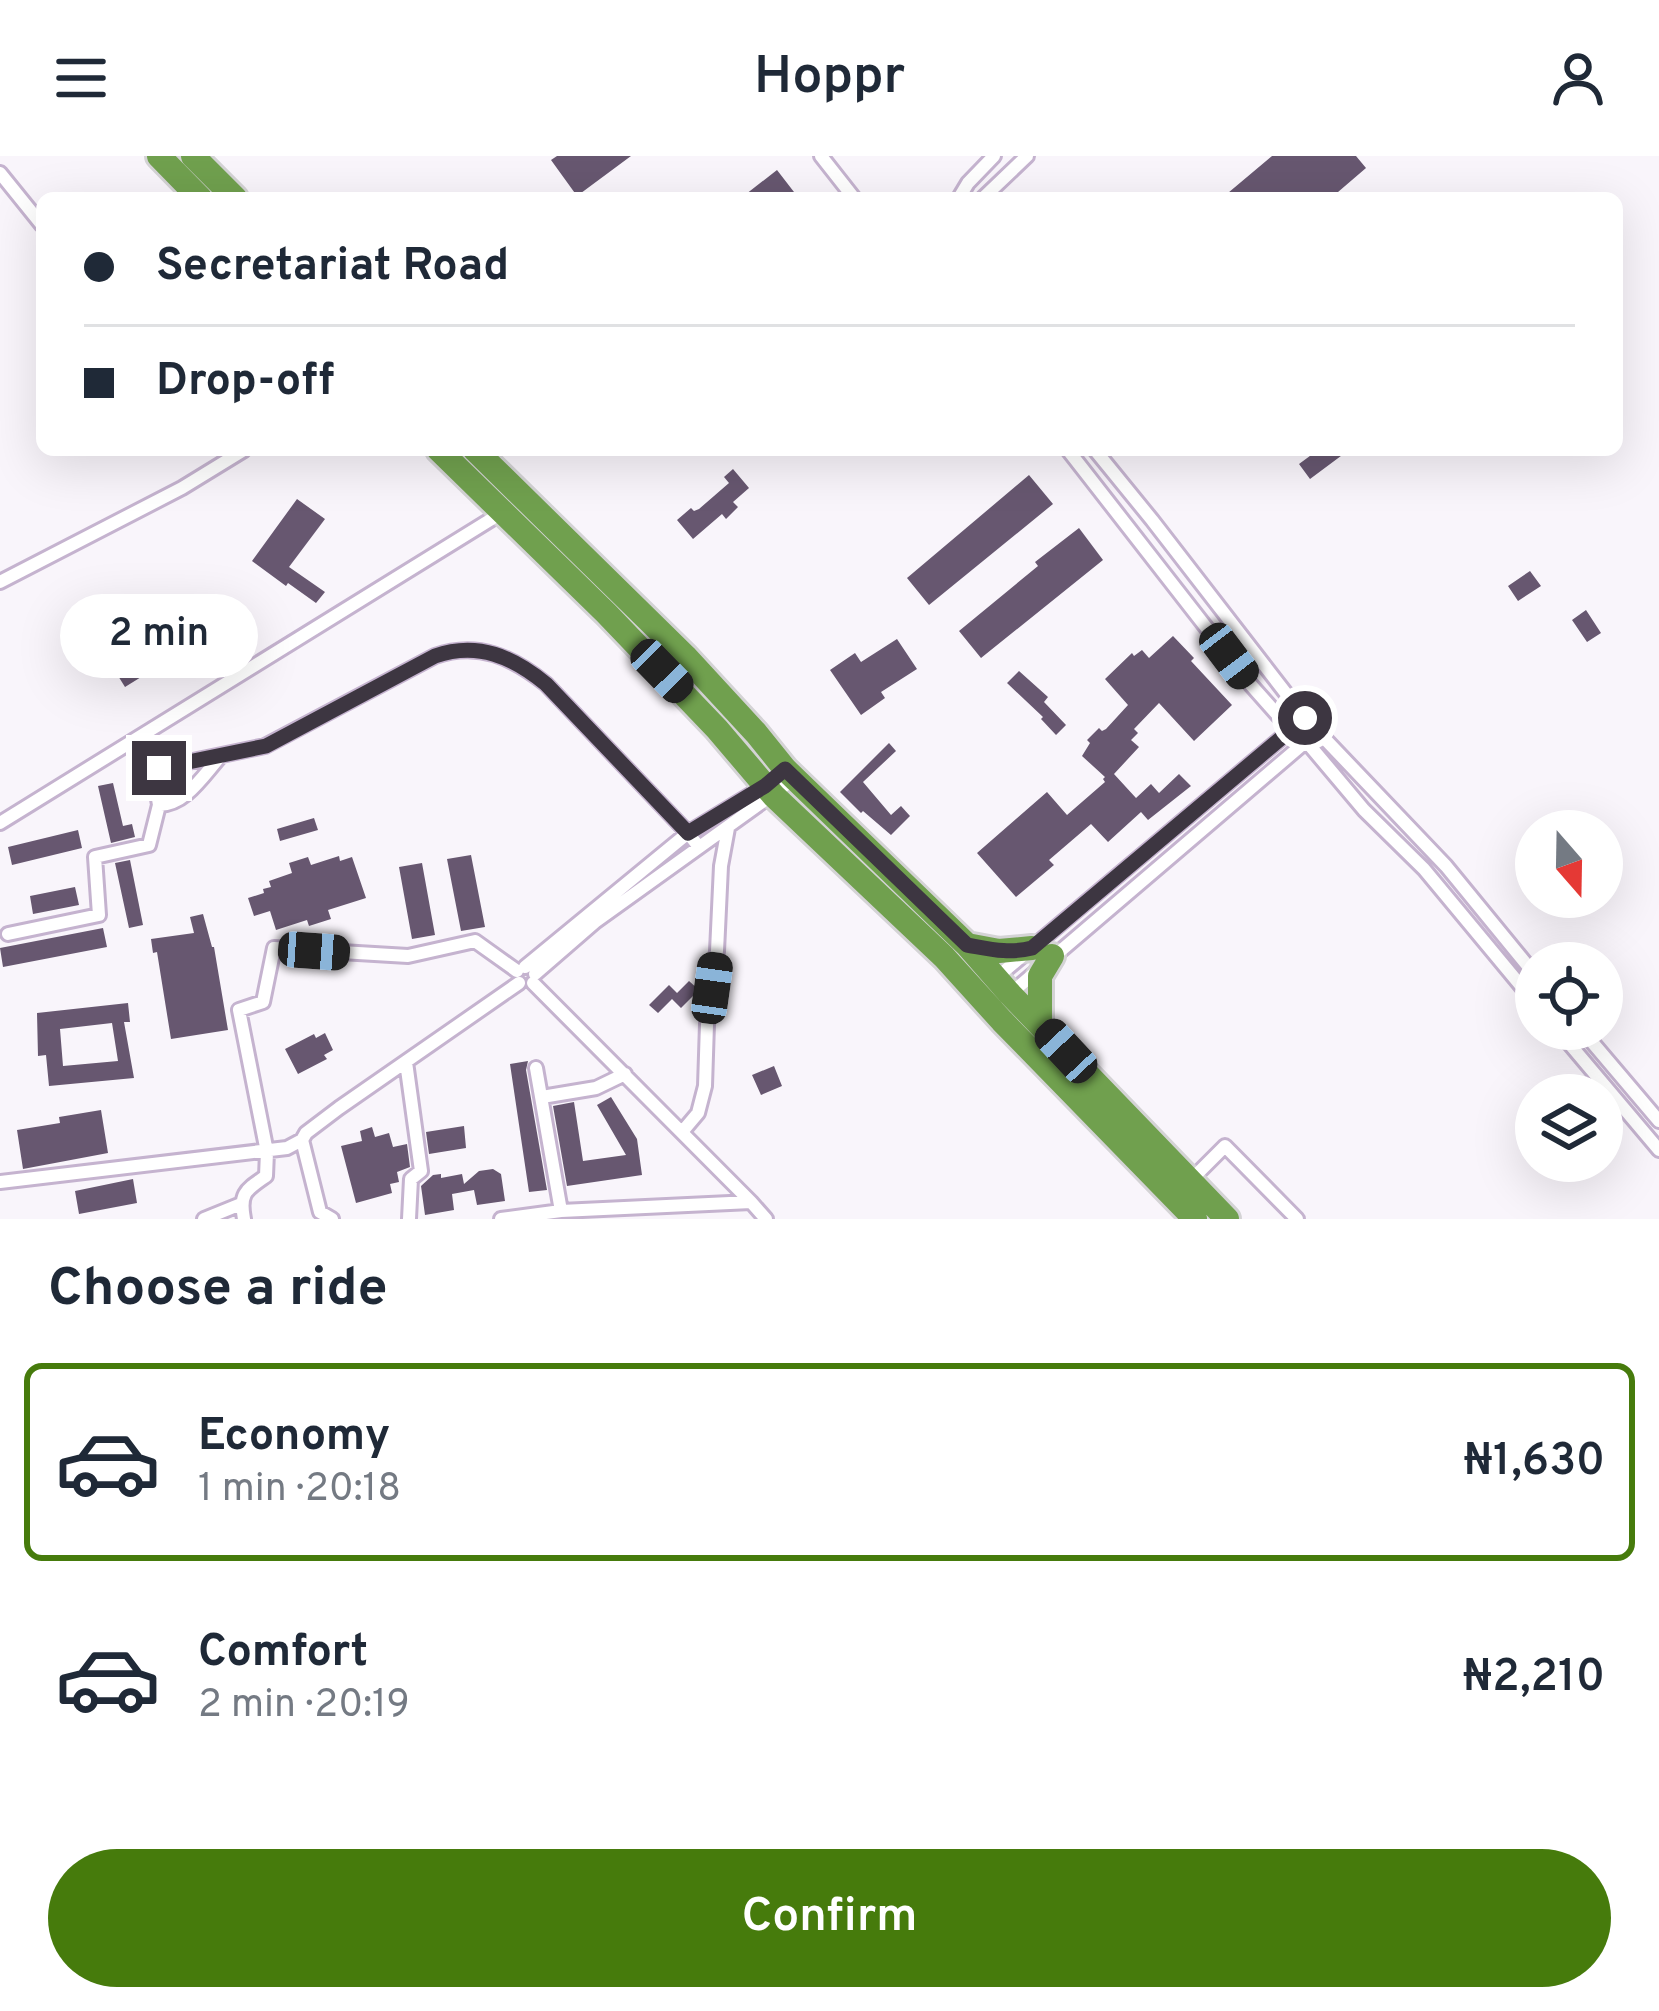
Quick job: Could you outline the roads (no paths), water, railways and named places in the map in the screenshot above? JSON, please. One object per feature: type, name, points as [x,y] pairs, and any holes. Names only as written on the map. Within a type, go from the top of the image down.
[{"type":"highway","points":[[159,156],[194,192]]},
{"type":"highway","points":[[194,156],[229,192]]},
{"type":"highway","points":[[445,456],[670,679],[769,791],[944,957],[1040,1022],[1227,1219]]},
{"type":"highway","points":[[481,456],[685,656],[790,774],[967,945],[994,995],[1195,1219]]},
{"type":"highway","points":[[967,945],[1042,952],[1040,1022]]},
{"type":"street","points":[[821,156],[849,192]]},
{"type":"street","points":[[963,192],[994,156]]},
{"type":"street","points":[[989,192],[1027,156]]},
{"type":"street","points":[[0,173],[36,218]]},
{"type":"street","points":[[0,583],[233,456]]},
{"type":"street","points":[[1073,456],[1291,730],[1311,736],[1446,866],[1515,950]]},
{"type":"street","points":[[1100,456],[1305,718],[1311,736],[1364,809],[1424,869],[1515,979]]},
{"type":"street","points":[[0,824],[504,511]]},
{"type":"street","points":[[8,934],[100,915],[95,857],[149,844],[159,805],[154,777],[159,768],[266,746],[451,650],[484,651],[521,664],[546,684],[699,847]]},
{"type":"street","points":[[994,995],[1305,718]]},
{"type":"street","points":[[994,995],[1311,736]]},
{"type":"street","points":[[159,805],[176,803],[219,758]]},
{"type":"street","points":[[0,1182],[267,1152],[302,1141],[306,1133],[728,828],[790,774]]},
{"type":"street","points":[[526,976],[688,833],[769,791]]},
{"type":"street","points":[[682,1132],[698,1113],[705,1086],[728,828]]},
{"type":"street","points":[[204,1219],[243,1211],[247,1189],[266,1176],[267,1152],[238,1010],[263,1002],[274,948],[408,956],[475,941],[526,976],[766,1219]]},
{"type":"street","points":[[1575,1050],[1659,1150]]},
{"type":"street","points":[[1598,1050],[1659,1121]]},
{"type":"street","points":[[406,1062],[421,1171],[411,1179],[409,1219]]},
{"type":"street","points":[[536,1068],[561,1211]]},
{"type":"street","points":[[542,1097],[596,1088],[626,1074]]},
{"type":"street","points":[[302,1141],[320,1212],[332,1219]]},
{"type":"street","points":[[1190,1181],[1225,1146],[1297,1219]]},
{"type":"street","points":[[501,1219],[561,1211],[664,1212],[751,1202]]}]
